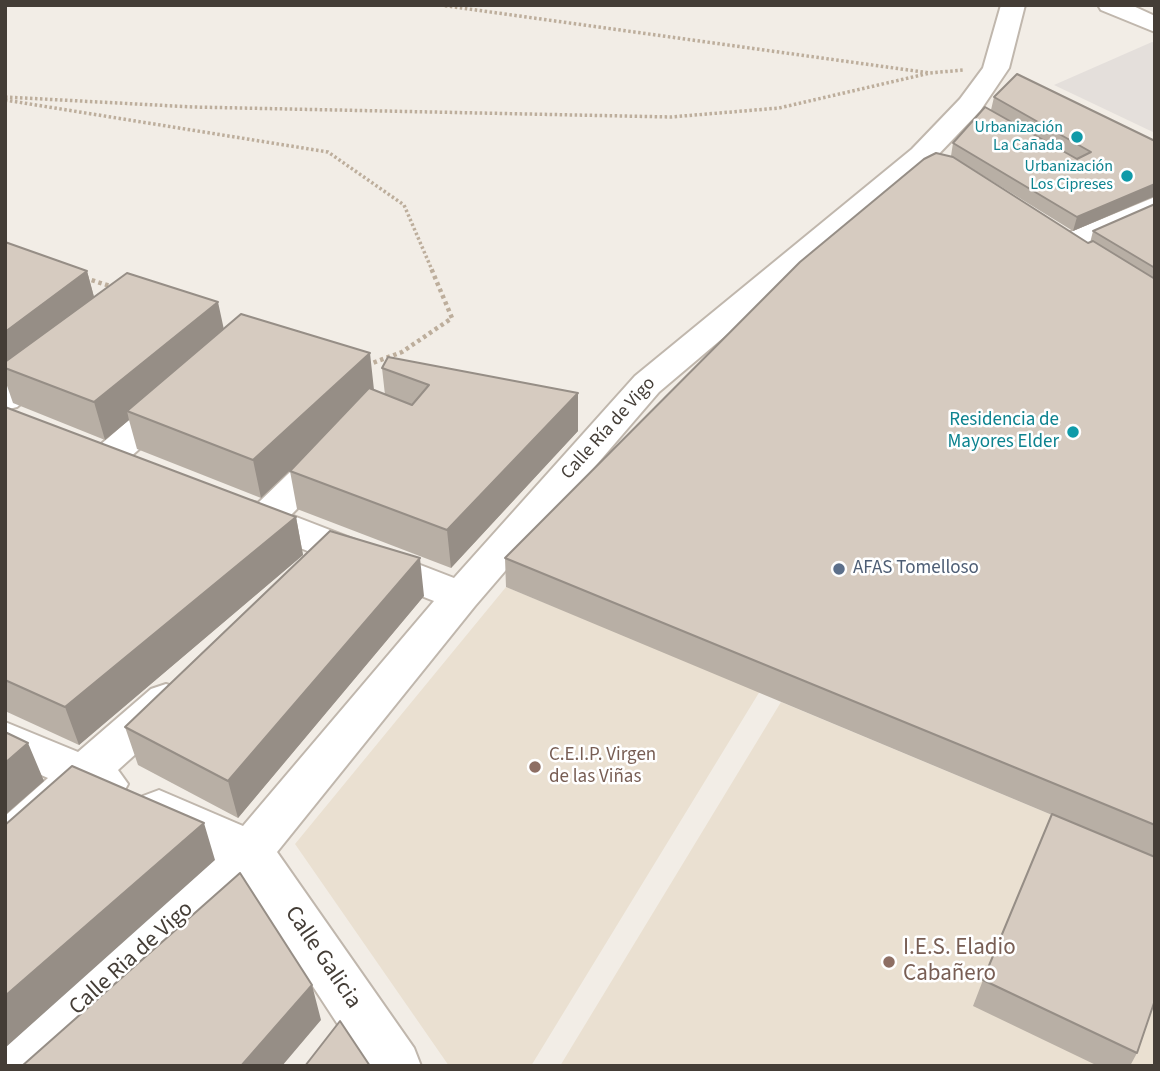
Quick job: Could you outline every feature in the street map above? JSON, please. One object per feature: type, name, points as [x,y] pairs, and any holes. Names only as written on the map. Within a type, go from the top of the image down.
[{"type":"street","name":"Calle Ría de Vigo","points":[[250,851],[461,596],[647,384],[937,164],[981,111],[1006,72],[1013,5]]},
{"type":"street","points":[[1110,5],[1155,24]]},
{"type":"street","points":[[1100,266],[1055,237],[1155,206]]},
{"type":"street","points":[[9,416],[69,347]]},
{"type":"street","points":[[68,446],[122,466],[197,380]]},
{"type":"street","points":[[265,519],[351,433]]},
{"type":"street","points":[[214,500],[461,596]]},
{"type":"street","points":[[304,580],[340,548]]},
{"type":"street","points":[[5,844],[199,673]]},
{"type":"street","points":[[5,739],[250,851]]},
{"type":"street","name":"Calle Galicia","points":[[250,851],[342,1029],[395,1066]]},
{"type":"street","name":"Calle Ria de Vigo","points":[[14,1066],[250,851]]},
{"type":"path","points":[[440,5],[930,73],[1006,72]]},
{"type":"path","points":[[5,98],[193,107],[671,117],[779,108],[930,73]]},
{"type":"path","points":[[5,98],[328,152],[404,205],[452,318],[402,352],[357,368]]},
{"type":"path","points":[[83,277],[122,290]]},
{"type":"shaded area","points":[[1155,43],[1155,133],[1054,85]]},
{"type":"shaded area","name":"C.E.I.P. Virgen de las Viñas","points":[[506,587],[760,691],[531,1066],[449,1066],[295,844]]},
{"type":"shaded area","name":"I.E.S. Eladio Cabañero","points":[[781,702],[1155,858],[1155,1066],[560,1066]]},
{"type":"building","points":[[1017,74],[1155,141],[1155,184],[1077,217],[953,143],[985,107],[1077,159],[1091,152],[994,97]]},
{"type":"building","name":"AFAS Tomelloso","points":[[936,153],[953,157],[1088,243],[1093,241],[1155,279],[1155,825],[505,558],[800,262],[924,159]]},
{"type":"building","name":"Urbanización Los Cipreses","points":[[1155,204],[1155,268],[1093,231]]},
{"type":"building","points":[[5,242],[87,271],[5,332]]},
{"type":"building","points":[[127,273],[218,302],[94,402],[5,368],[5,362]]},
{"type":"building","points":[[241,314],[370,353],[253,460],[127,411]]},
{"type":"building","points":[[388,357],[578,393],[447,530],[290,471],[369,388],[412,405],[429,385],[382,368]]},
{"type":"building","points":[[5,407],[296,517],[65,707],[5,680]]},
{"type":"building","points":[[330,531],[420,558],[228,781],[125,727]]},
{"type":"building","points":[[5,732],[28,743],[5,763]]},
{"type":"building","points":[[72,766],[204,823],[5,996],[5,825]]},
{"type":"building","points":[[1052,814],[1155,857],[1155,1000],[1137,1053],[983,980]]},
{"type":"building","points":[[240,873],[312,985],[241,1066],[22,1066]]},
{"type":"building","points":[[340,1021],[370,1066],[305,1066]]},
{"type":"place","name":"Urbanización La Cañada","points":[[1077,137]]},
{"type":"place","name":"Urbanización Los Cipreses","points":[[1127,176]]},
{"type":"place","name":"Residencia de Mayores Elder","points":[[1073,432]]},
{"type":"place","name":"AFAS Tomelloso","points":[[839,569]]},
{"type":"place","name":"C.E.I.P. Virgen de las Viñas","points":[[535,767]]},
{"type":"place","name":"I.E.S. Eladio Cabañero","points":[[889,962]]}]
